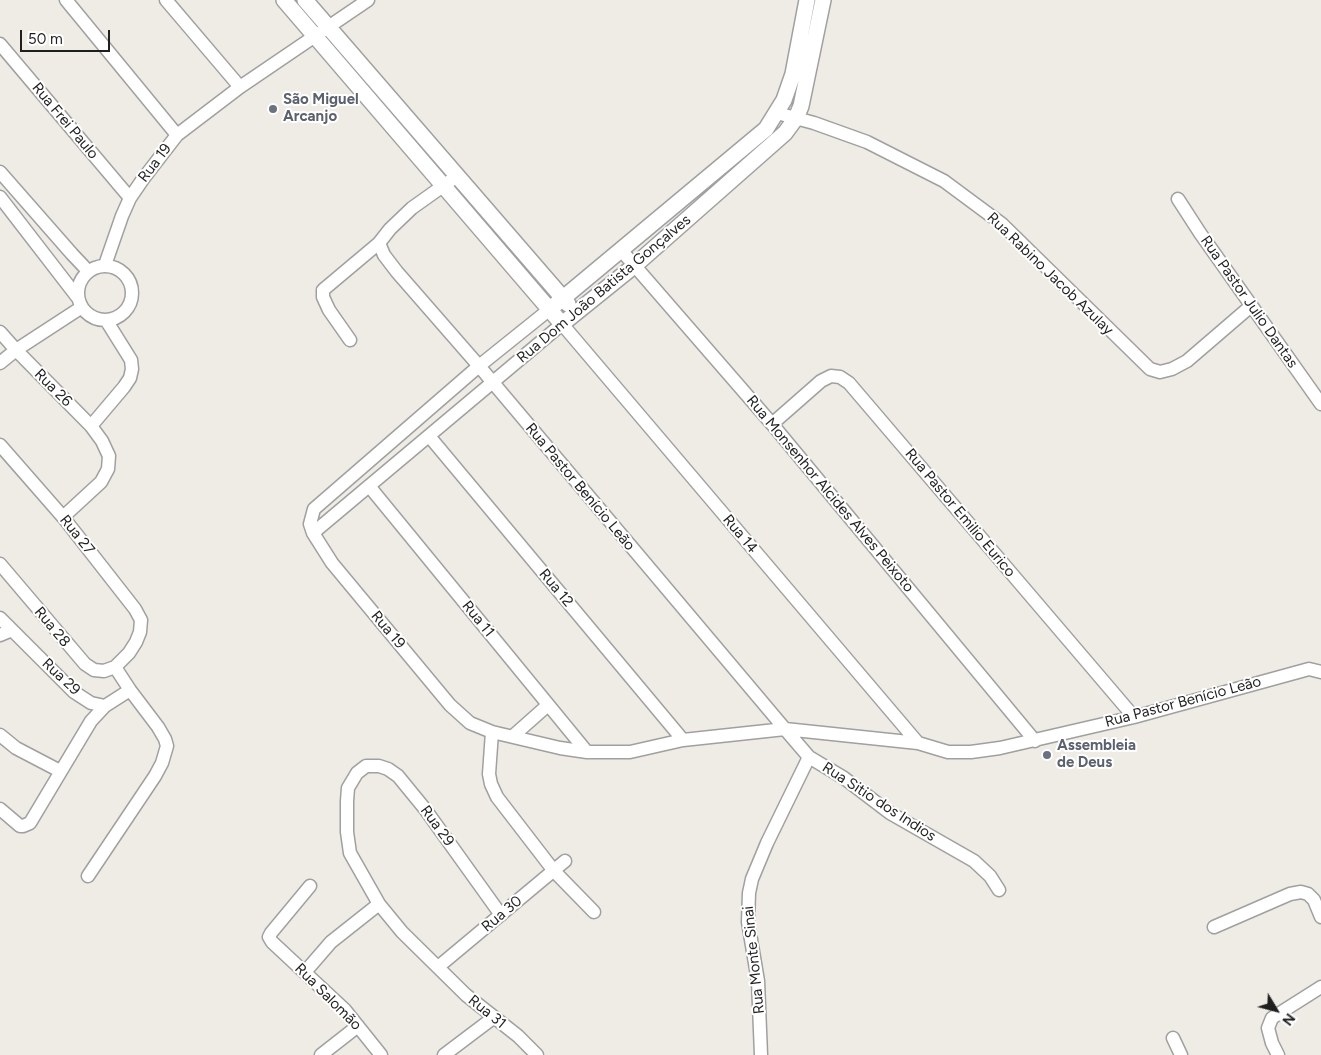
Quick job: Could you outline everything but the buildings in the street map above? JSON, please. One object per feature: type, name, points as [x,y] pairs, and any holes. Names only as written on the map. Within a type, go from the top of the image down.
[{"type":"street","points":[[66,0],[176,135]]},
{"type":"street","points":[[166,0],[240,87]]},
{"type":"street","points":[[284,0],[562,324]]},
{"type":"street","points":[[305,0],[576,313]]},
{"type":"street","points":[[315,37],[368,0]]},
{"type":"street","name":"Rua Dom João Batista Gonçalves","points":[[312,529],[314,509],[322,501],[479,366],[766,129],[784,100],[792,74],[807,0]]},
{"type":"street","name":"Rua Dom João Batista Gonçalves","points":[[312,529],[369,486],[634,266],[786,133],[796,118],[804,91],[823,0]]},
{"type":"street","name":"Rua 19","points":[[106,265],[130,198],[142,179],[176,135],[240,87],[315,37]]},
{"type":"street","name":"Rua Frei Paulo","points":[[0,44],[130,198]]},
{"type":"street","name":"Rua Rabino Jacob Azulay","points":[[777,113],[814,123],[867,142],[944,181],[1002,224],[1150,368],[1160,372],[1172,369],[1187,361],[1251,306]]},
{"type":"street","points":[[0,172],[88,271]]},
{"type":"street","points":[[350,340],[326,304],[323,290],[379,243],[399,219],[457,176]]},
{"type":"street","points":[[0,197],[88,314],[96,319],[106,320],[123,314],[133,297],[133,288],[129,278],[123,271],[106,265],[96,266],[88,271],[80,283],[80,302]]},
{"type":"street","name":"Rua Pastor Julio Dantas","points":[[1178,199],[1321,404]]},
{"type":"street","name":"Rua Pastor Benício Leão","points":[[379,243],[384,255],[397,272],[479,366],[785,729]]},
{"type":"street","name":"Rua Monsenhor Alcides Alves Peixoto","points":[[621,250],[772,424],[1035,741]]},
{"type":"street","points":[[0,363],[80,302]]},
{"type":"street","points":[[91,426],[124,387],[130,378],[132,369],[131,360],[106,320]]},
{"type":"street","name":"Rua 14","points":[[562,324],[918,743]]},
{"type":"street","name":"Rua 26","points":[[0,332],[91,426],[102,440],[109,456],[108,469],[101,482],[63,517]]},
{"type":"street","name":"Rua Pastor Emilio Eurico","points":[[772,424],[826,378],[831,376],[840,377],[849,382],[1134,716]]},
{"type":"street","name":"Rua 12","points":[[429,436],[682,740]]},
{"type":"street","name":"Rua 27","points":[[0,445],[63,517],[135,609],[141,620],[140,632],[129,653],[115,667]]},
{"type":"street","name":"Rua 11","points":[[369,486],[587,752]]},
{"type":"street","name":"Rua 19","points":[[312,529],[332,563],[450,705],[462,717],[478,726]]},
{"type":"street","name":"Rua 28","points":[[0,564],[85,664],[94,670],[104,671],[115,667]]},
{"type":"street","name":"Rua 29","points":[[0,618],[6,632],[74,692],[91,703],[105,706]]},
{"type":"street","points":[[88,876],[154,776],[167,746],[162,733],[115,667]]},
{"type":"street","name":"Rua Pastor Benício Leão","points":[[478,726],[492,732],[560,748],[587,752],[630,752],[682,740],[785,729],[918,743],[948,752],[971,752],[1035,741],[1286,674],[1309,669],[1321,672]]},
{"type":"street","points":[[0,809],[20,826],[26,825],[33,820],[88,726],[105,706],[130,690]]},
{"type":"street","points":[[513,736],[548,705]]},
{"type":"street","name":"Rua Sitio dos Indios","points":[[785,729],[808,757],[849,781],[890,813],[974,861],[990,876],[999,890]]},
{"type":"street","points":[[492,732],[489,774],[497,797],[554,871],[594,912]]},
{"type":"street","points":[[0,735],[16,748],[60,771]]},
{"type":"street","name":"Rua Monte Sinai","points":[[761,1055],[758,981],[748,922],[748,893],[767,843],[808,757]]},
{"type":"street","name":"Rua 29","points":[[357,774],[366,766],[379,766],[388,769],[398,776],[425,809],[501,915]]},
{"type":"street","name":"Rua 31","points":[[357,774],[348,788],[350,853],[379,904],[402,932],[466,995],[518,1036],[537,1055]]},
{"type":"street","name":"Rua 30","points":[[438,967],[565,861]]},
{"type":"street","name":"Rua Salomão","points":[[310,886],[269,937],[272,942],[345,1010],[382,1055]]},
{"type":"street","points":[[1214,927],[1290,894],[1301,892],[1308,894],[1314,900],[1321,917]]},
{"type":"street","points":[[305,972],[331,942],[379,904]]},
{"type":"street","points":[[1278,1055],[1268,1028],[1272,1018],[1321,987]]},
{"type":"street","points":[[444,1055],[494,1018]]},
{"type":"street","points":[[321,1055],[358,1026]]},
{"type":"street","points":[[1173,1038],[1181,1055]]},
{"type":"place","name":"São Miguel Arcanjo","points":[[273,109]]},
{"type":"place","name":"Assembleia de Deus","points":[[1047,755]]}]
